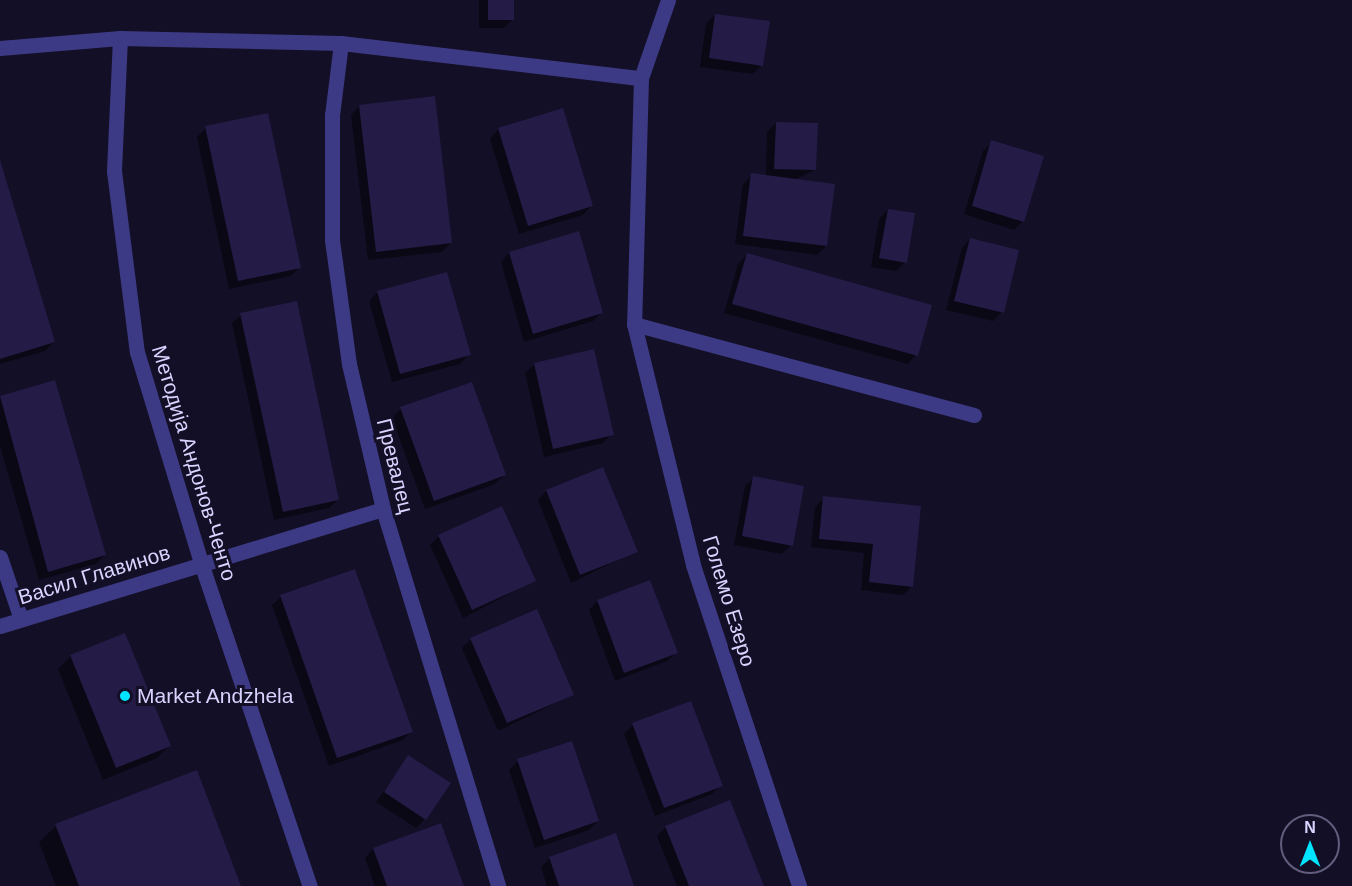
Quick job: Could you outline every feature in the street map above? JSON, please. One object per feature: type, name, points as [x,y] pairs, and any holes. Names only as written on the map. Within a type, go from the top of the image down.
[{"type":"street","name":"Големо Езеро","points":[[668,0],[641,78],[634,324],[693,565],[800,886]]},
{"type":"street","points":[[0,48],[120,38],[341,43],[641,78]]},
{"type":"street","name":"Методија Андонов-Ченто","points":[[120,38],[114,171],[137,352],[201,563],[310,886]]},
{"type":"street","name":"Превалец","points":[[341,43],[332,115],[332,240],[349,364],[383,509],[498,886]]},
{"type":"street","points":[[634,324],[974,415]]},
{"type":"street","name":"Васил Главинов","points":[[0,626],[383,509]]},
{"type":"street","points":[[0,557],[21,619]]},
{"type":"building","points":[[488,0],[514,0],[514,20],[488,20]]},
{"type":"building","points":[[715,14],[770,21],[763,66],[709,58]]},
{"type":"building","points":[[435,96],[452,243],[376,252],[359,105]]},
{"type":"building","points":[[563,108],[593,206],[528,226],[498,128]]},
{"type":"building","points":[[268,113],[301,268],[238,281],[205,126]]},
{"type":"building","points":[[776,122],[818,123],[816,170],[774,169]]},
{"type":"building","points":[[991,140],[1044,156],[1024,222],[972,206]]},
{"type":"building","points":[[0,160],[55,342],[0,359]]},
{"type":"building","points":[[751,173],[835,184],[827,246],[743,236]]},
{"type":"building","points":[[888,209],[915,213],[907,263],[879,258]]},
{"type":"building","points":[[579,231],[603,313],[533,334],[509,252]]},
{"type":"building","points":[[970,238],[1019,250],[1004,313],[954,301]]},
{"type":"building","points":[[747,253],[932,305],[918,356],[732,304]]},
{"type":"building","points":[[447,272],[471,355],[400,374],[377,291]]},
{"type":"building","points":[[297,301],[339,500],[283,512],[240,313]]},
{"type":"building","points":[[594,349],[614,435],[553,449],[534,363]]},
{"type":"building","points":[[55,380],[106,555],[48,572],[0,396]]},
{"type":"building","points":[[472,382],[506,475],[434,501],[400,407]]},
{"type":"building","points":[[603,467],[638,552],[580,575],[546,490]]},
{"type":"building","points":[[753,476],[804,486],[793,546],[742,536]]},
{"type":"building","points":[[823,496],[921,506],[913,587],[869,582],[873,544],[819,539]]},
{"type":"building","points":[[502,506],[536,581],[472,610],[438,535]]},
{"type":"building","points":[[355,569],[413,732],[337,758],[280,595]]},
{"type":"building","points":[[650,580],[678,653],[624,673],[597,600]]},
{"type":"building","points":[[537,609],[574,695],[507,723],[470,638]]},
{"type":"building","points":[[125,633],[171,746],[116,768],[70,655]]},
{"type":"building","points":[[691,701],[723,786],[664,808],[632,723]]},
{"type":"building","points":[[572,741],[599,821],[544,840],[517,759]]},
{"type":"building","points":[[408,755],[451,783],[426,820],[384,792]]},
{"type":"building","points":[[197,770],[241,886],[79,886],[55,824]]},
{"type":"building","points":[[730,800],[764,886],[689,886],[665,826]]},
{"type":"building","points":[[441,823],[464,886],[387,886],[373,848]]},
{"type":"building","points":[[616,833],[634,886],[559,886],[549,857]]},
{"type":"place","name":"Market Andzhela","points":[[125,696]]}]
